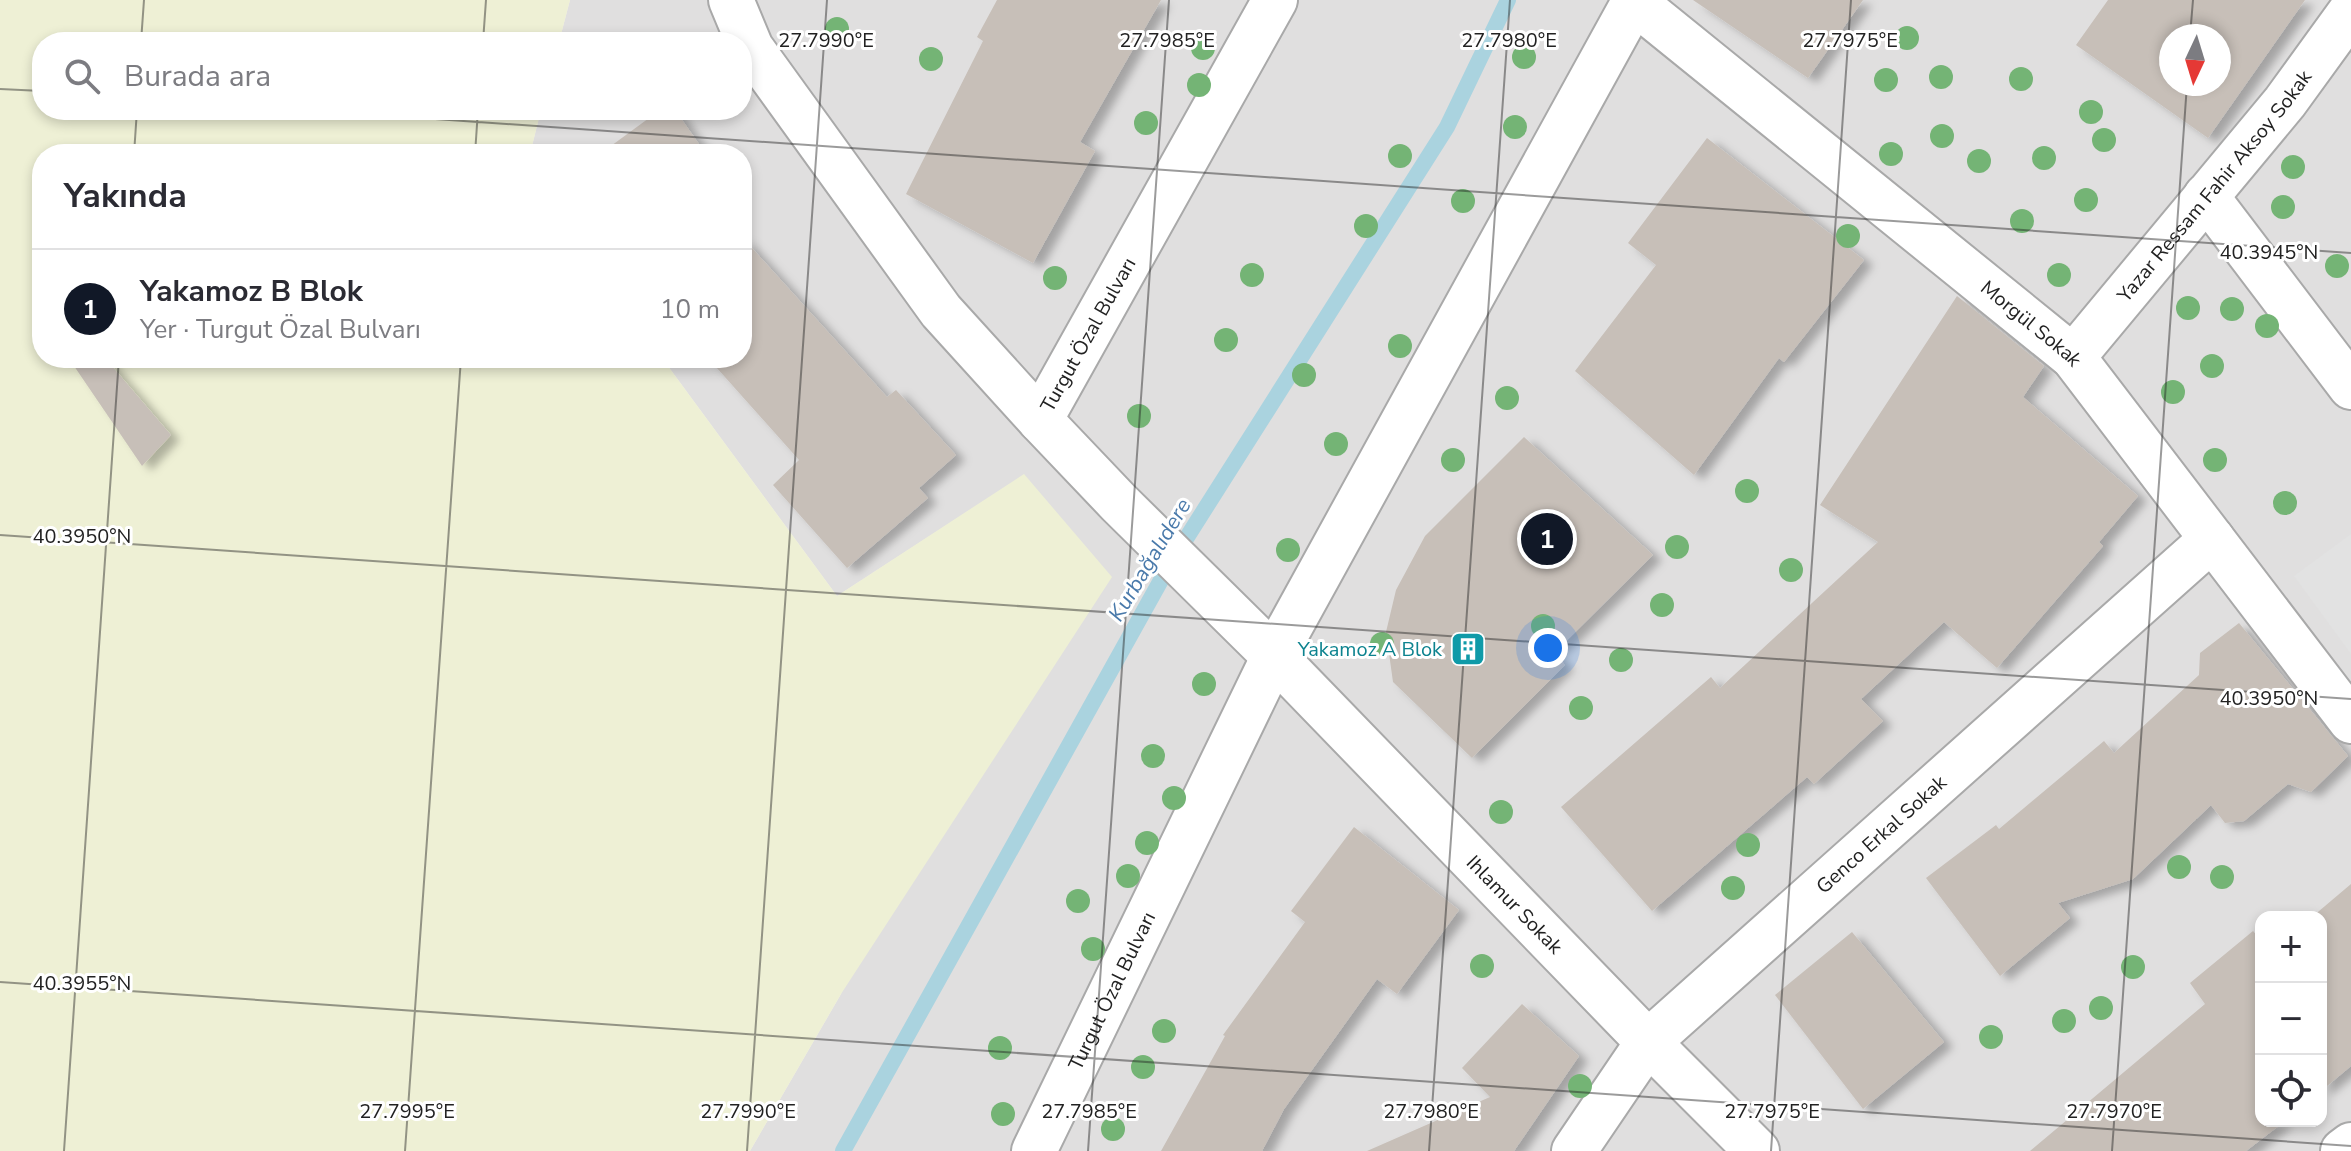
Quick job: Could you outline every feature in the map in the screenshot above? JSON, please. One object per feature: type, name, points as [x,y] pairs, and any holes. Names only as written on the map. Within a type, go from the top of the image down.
[{"type":"street","points":[[731,0],[744,32]]},
{"type":"street","name":"Turgut Özal Bulvarı","points":[[1274,656],[1040,420],[1275,0]]},
{"type":"street","name":"Turgut Özal Bulvarı","points":[[1034,1151],[1274,656],[1634,1]]},
{"type":"street","name":"Morgül Sokak","points":[[1634,1],[2073,357],[2351,721]]},
{"type":"street","name":"Yazar Ressam Fahir Aksoy Sokak","points":[[2073,357],[2285,102],[2351,11]]},
{"type":"street","points":[[752,49],[941,311],[1040,420]]},
{"type":"street","points":[[2206,196],[2351,387]]},
{"type":"street","name":"Genco Erkal Sokak","points":[[1574,1151],[1648,1042],[2212,539]]},
{"type":"street","name":"Ihlamur Sokak","points":[[1274,656],[1757,1151]]},
{"type":"street","points":[[2343,1151],[2351,1145]]},
{"type":"shaded area","points":[[570,0],[2351,0],[2351,1151],[750,1151],[841,994],[1024,475],[837,596],[669,368],[752,368],[752,144],[532,144],[538,120],[752,120],[752,32],[562,32]]},
{"type":"shaded area","points":[[2351,534],[2351,654],[2294,576]]},
{"type":"green space","points":[[0,0],[570,0],[562,32],[32,32],[32,120],[538,120],[532,144],[32,144],[32,368],[669,368],[837,596],[1024,474],[1112,577],[841,994],[750,1151],[0,1151]]},
{"type":"building","points":[[997,0],[1161,0],[1080,142],[1095,151],[1033,263],[906,194],[983,41],[977,37]]},
{"type":"building","points":[[1693,0],[1863,0],[1808,78]]},
{"type":"building","points":[[2108,0],[2305,0],[2208,138],[2076,45]]},
{"type":"building","points":[[646,120],[682,120],[699,144],[614,144]]},
{"type":"building","points":[[1707,138],[1864,260],[1784,362],[1779,358],[1694,475],[1575,371],[1656,265],[1628,243]]},
{"type":"building","points":[[752,248],[887,397],[896,390],[956,455],[919,488],[928,498],[847,568],[773,485],[799,460],[717,368],[752,368]]},
{"type":"building","points":[[1957,296],[2044,366],[2023,397],[2138,496],[2099,542],[2103,546],[1997,668],[1944,622],[1861,699],[1883,721],[1814,784],[1807,777],[1652,911],[1561,807],[1711,677],[1720,688],[1878,542],[1820,505]]},
{"type":"building","points":[[75,368],[114,368],[171,435],[142,466]]},
{"type":"building","points":[[1524,437],[1653,555],[1554,653],[1565,665],[1472,758],[1393,682],[1386,632],[1396,590],[1425,536]]},
{"type":"building","points":[[2239,623],[2348,756],[2311,792],[2288,784],[2244,821],[2225,823],[2211,805],[2133,879],[2058,903],[2070,918],[2000,976],[1926,878],[1996,825],[1999,829],[2104,741],[2114,753],[2199,675],[2200,653]]},
{"type":"building","points":[[1354,827],[1459,910],[1397,994],[1377,979],[1284,1109],[1262,1151],[1161,1151],[1223,1035],[1305,922],[1291,911]]},
{"type":"building","points":[[2351,884],[2351,1066],[2327,1086],[2327,911],[2319,911]]},
{"type":"building","points":[[2253,931],[2255,933],[2255,1127],[2277,1127],[2246,1151],[2030,1151],[2205,1004],[2190,983]]},
{"type":"building","points":[[1852,932],[1944,1042],[1863,1109],[1775,995]]},
{"type":"building","points":[[1522,1004],[1579,1056],[1514,1151],[1367,1151],[1490,1097],[1462,1068]]},
{"type":"waterway","name":"Kurbağalıdere","points":[[843,1151],[1170,564],[1447,127],[1508,0]]},
{"type":"place","name":"Yakamoz B Blok","points":[[1547,539]]},
{"type":"place","name":"Yakamoz A Blok","points":[[1468,649]]}]
